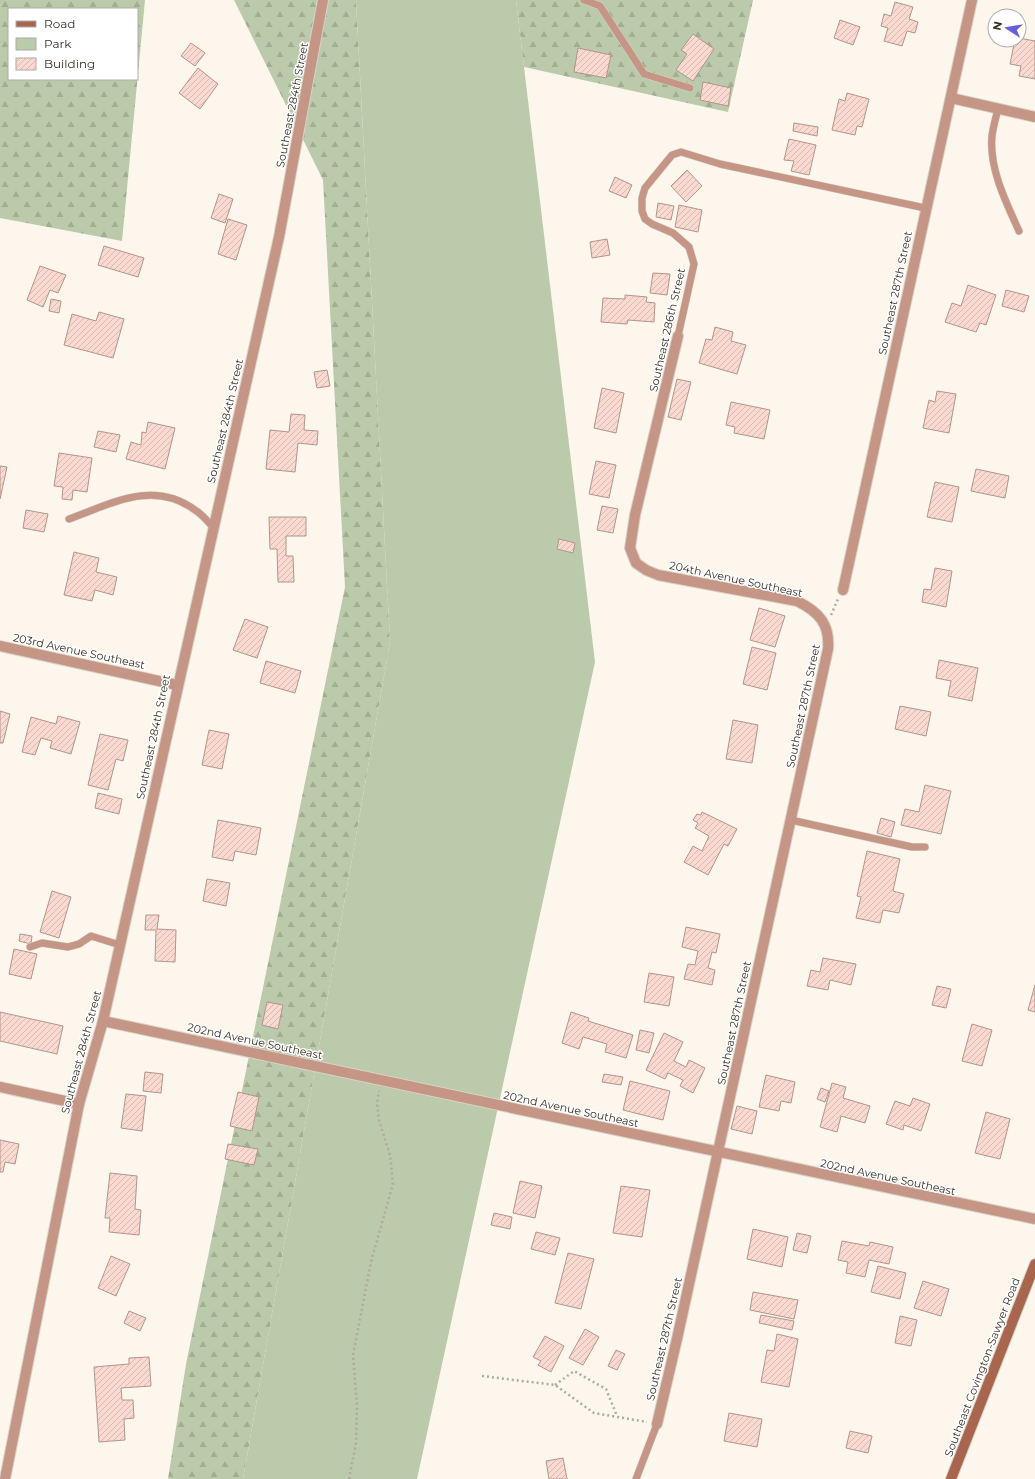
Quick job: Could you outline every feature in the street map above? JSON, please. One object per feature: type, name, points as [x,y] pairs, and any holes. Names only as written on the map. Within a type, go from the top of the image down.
[{"type":"street","name":"Southeast 284th Street","points":[[5,1479],[79,1104],[103,1021],[177,685],[279,237],[323,0]]},
{"type":"street","name":"Southeast 287th Street","points":[[843,590],[925,208],[972,0]]},
{"type":"street","points":[[951,98],[1035,117]]},
{"type":"street","name":"Southeast 286th Street","points":[[636,562],[630,548],[635,515],[678,336]]},
{"type":"street","name":"204th Avenue Southeast","points":[[636,562],[646,570],[658,575],[797,601],[810,608],[826,626]]},
{"type":"street","name":"Southeast 287th Street","points":[[657,1424],[718,1153],[828,648],[829,636],[826,626]]},
{"type":"street","name":"203rd Avenue Southeast","points":[[0,646],[177,685]]},
{"type":"street","name":"202nd Avenue Southeast","points":[[103,1021],[1035,1220]]},
{"type":"street","points":[[0,1087],[79,1104]]},
{"type":"street","name":"Southeast Covington-Sawyer Road","points":[[951,1479],[1035,1264]]},
{"type":"lane","points":[[584,0],[600,6],[644,74],[690,88]]},
{"type":"lane","points":[[998,108],[992,136],[993,162],[1003,195],[1019,231]]},
{"type":"lane","name":"Southeast 286th Street","points":[[678,336],[694,264],[689,247],[673,233],[652,224],[645,219],[642,211],[642,198],[645,188],[672,156],[681,152],[720,164],[925,208]]},
{"type":"lane","points":[[69,519],[132,497],[164,495],[196,510],[213,527]]},
{"type":"lane","points":[[791,820],[912,847],[925,847]]},
{"type":"lane","points":[[30,947],[42,943],[68,947],[79,944],[91,936],[120,945]]},
{"type":"lane","points":[[636,1479],[657,1424]]},
{"type":"path","points":[[826,626],[843,590]]},
{"type":"path","points":[[349,1479],[356,1443],[357,1406],[353,1355],[371,1262],[394,1184],[390,1155],[379,1120],[378,1108],[381,1081]]},
{"type":"path","points":[[555,1386],[574,1371],[606,1389],[617,1417]]},
{"type":"path","points":[[482,1376],[555,1386],[594,1413],[657,1424]]},
{"type":"green space","points":[[0,0],[145,0],[138,73],[138,8],[8,8],[8,80],[137,80],[122,241],[0,218]]},
{"type":"green space","points":[[234,0],[356,0],[390,642],[243,1479],[168,1479],[186,1364],[345,587],[323,180]]},
{"type":"green space","points":[[356,0],[516,0],[595,662],[417,1479],[243,1479],[390,642]]},
{"type":"green space","points":[[516,0],[753,0],[728,112],[524,67]]},
{"type":"building","points":[[895,2],[913,7],[909,19],[918,22],[915,33],[907,31],[902,46],[884,41],[888,28],[881,26],[884,14],[891,16]]},
{"type":"building","points":[[840,20],[860,27],[853,45],[834,38]]},
{"type":"building","points":[[693,34],[714,49],[693,81],[676,70],[687,54],[681,50]]},
{"type":"building","points":[[1027,40],[1035,41],[1035,79],[1019,76],[1021,66],[1010,64],[1013,48],[1027,48]]},
{"type":"building","points":[[191,43],[205,53],[195,66],[181,56]]},
{"type":"building","points":[[578,48],[611,55],[606,78],[574,72]]},
{"type":"building","points":[[198,68],[218,84],[200,109],[179,93]]},
{"type":"building","points":[[703,82],[731,88],[728,106],[700,100]]},
{"type":"building","points":[[847,93],[869,99],[862,127],[857,126],[855,135],[832,130],[839,99],[845,101]]},
{"type":"building","points":[[794,123],[818,127],[817,136],[793,131]]},
{"type":"building","points":[[789,139],[816,145],[809,175],[791,171],[794,161],[784,160]]},
{"type":"building","points":[[687,170],[702,186],[686,202],[671,186]]},
{"type":"building","points":[[615,177],[632,185],[626,198],[609,191]]},
{"type":"building","points":[[219,194],[233,199],[225,223],[211,218]]},
{"type":"building","points":[[658,203],[674,206],[671,220],[656,217]]},
{"type":"building","points":[[679,205],[702,210],[698,232],[675,227]]},
{"type":"building","points":[[228,219],[247,225],[236,260],[218,254]]},
{"type":"building","points":[[607,239],[610,255],[592,258],[590,242]]},
{"type":"building","points":[[104,246],[144,258],[138,277],[98,265]]},
{"type":"building","points":[[40,266],[66,275],[58,293],[50,290],[43,307],[27,300]]},
{"type":"building","points":[[653,273],[670,274],[667,295],[650,293]]},
{"type":"building","points":[[968,285],[996,295],[986,325],[980,323],[976,332],[945,322],[952,303],[961,306]]},
{"type":"building","points":[[1006,290],[1029,296],[1024,312],[1002,306]]},
{"type":"building","points":[[625,295],[647,297],[646,302],[655,303],[654,322],[628,320],[627,324],[601,322],[603,298],[625,299]]},
{"type":"building","points":[[51,299],[61,301],[59,313],[49,311]]},
{"type":"building","points":[[99,312],[124,319],[113,358],[64,345],[72,314],[96,321]]},
{"type":"building","points":[[715,327],[733,332],[731,341],[746,345],[737,374],[699,363],[706,339],[712,340]]},
{"type":"building","points":[[327,370],[330,386],[317,388],[314,372]]},
{"type":"building","points":[[677,379],[691,382],[681,420],[668,417]]},
{"type":"building","points":[[602,388],[624,393],[616,433],[594,428]]},
{"type":"building","points":[[937,391],[956,394],[949,433],[923,428],[929,400],[935,402]]},
{"type":"building","points":[[731,402],[770,410],[764,439],[734,433],[735,427],[726,425]]},
{"type":"building","points":[[291,414],[305,415],[304,430],[318,431],[317,445],[298,443],[295,472],[266,469],[270,430],[289,432]]},
{"type":"building","points":[[148,422],[175,428],[165,469],[126,459],[131,442],[141,445],[142,432],[146,433]]},
{"type":"building","points":[[98,431],[120,435],[116,452],[94,447]]},
{"type":"building","points":[[59,453],[92,458],[87,492],[73,490],[72,500],[62,499],[63,487],[54,486]]},
{"type":"building","points":[[596,461],[616,465],[609,498],[589,494]]},
{"type":"building","points":[[0,466],[7,467],[0,499]]},
{"type":"building","points":[[976,469],[1009,476],[1005,498],[971,491]]},
{"type":"building","points":[[935,482],[959,487],[952,522],[927,517]]},
{"type":"building","points":[[602,506],[618,509],[613,533],[597,530]]},
{"type":"building","points":[[26,510],[48,514],[44,532],[23,528]]},
{"type":"building","points":[[269,517],[306,517],[306,536],[286,536],[286,556],[293,556],[294,582],[278,582],[277,549],[270,549]]},
{"type":"building","points":[[559,539],[575,543],[573,553],[557,549]]},
{"type":"building","points":[[74,552],[99,558],[96,572],[117,577],[113,595],[95,590],[92,601],[64,595]]},
{"type":"building","points":[[935,568],[952,571],[946,607],[922,602],[924,589],[931,590]]},
{"type":"building","points":[[759,608],[785,616],[775,647],[750,640]]},
{"type":"building","points":[[245,619],[268,627],[257,658],[233,650]]},
{"type":"building","points":[[752,647],[776,653],[767,690],[743,684]]},
{"type":"building","points":[[939,660],[978,668],[972,701],[948,696],[951,681],[936,678]]},
{"type":"building","points":[[266,661],[301,671],[295,693],[260,683]]},
{"type":"building","points":[[900,706],[931,712],[926,736],[895,729]]},
{"type":"building","points":[[0,711],[10,714],[3,743],[0,743]]},
{"type":"building","points":[[58,716],[80,722],[71,754],[50,748],[52,741],[41,738],[35,755],[22,752],[31,717],[56,724]]},
{"type":"building","points":[[733,720],[758,725],[752,763],[726,759]]},
{"type":"building","points":[[209,730],[229,734],[222,769],[202,765]]},
{"type":"building","points":[[100,734],[128,740],[123,761],[116,759],[108,790],[88,785]]},
{"type":"building","points":[[925,785],[951,791],[941,834],[901,825],[905,809],[919,812]]},
{"type":"building","points":[[98,793],[122,799],[119,814],[95,808]]},
{"type":"building","points":[[702,812],[737,829],[728,846],[724,844],[708,875],[684,862],[693,846],[702,851],[709,836],[695,828],[698,823],[693,820],[697,814],[701,815]]},
{"type":"building","points":[[881,818],[895,822],[891,837],[877,833]]},
{"type":"building","points":[[218,820],[261,828],[256,855],[235,851],[233,861],[212,857]]},
{"type":"building","points":[[867,851],[900,859],[893,891],[904,894],[899,913],[883,910],[880,923],[856,918],[861,897],[857,896]]},
{"type":"building","points":[[207,879],[230,883],[226,906],[203,901]]},
{"type":"building","points":[[52,891],[71,897],[59,938],[40,932]]},
{"type":"building","points":[[146,915],[159,915],[157,929],[176,930],[175,962],[155,961],[156,930],[145,930]]},
{"type":"building","points":[[686,927],[720,934],[716,953],[712,952],[708,968],[715,970],[712,985],[684,979],[688,964],[695,965],[698,951],[682,947]]},
{"type":"building","points":[[20,934],[32,936],[31,944],[19,941]]},
{"type":"building","points":[[14,949],[37,954],[31,979],[9,974]]},
{"type":"building","points":[[823,958],[856,964],[851,985],[830,980],[828,990],[807,986],[811,970],[820,972]]},
{"type":"building","points":[[649,973],[674,977],[669,1006],[644,1002]]},
{"type":"building","points":[[1035,985],[1035,1012],[1028,1010]]},
{"type":"building","points":[[937,986],[951,989],[946,1008],[932,1005]]},
{"type":"building","points":[[267,1002],[283,1005],[278,1029],[262,1025]]},
{"type":"building","points":[[0,1012],[63,1026],[57,1054],[0,1041]]},
{"type":"building","points":[[571,1012],[589,1018],[588,1021],[633,1035],[626,1058],[605,1052],[607,1044],[583,1037],[579,1049],[562,1043]]},
{"type":"building","points":[[972,1024],[992,1030],[982,1066],[962,1061]]},
{"type":"building","points":[[640,1030],[654,1033],[649,1053],[636,1050]]},
{"type":"building","points":[[664,1033],[683,1042],[674,1061],[686,1067],[689,1060],[705,1068],[693,1093],[680,1086],[683,1080],[668,1073],[665,1079],[646,1070]]},
{"type":"building","points":[[145,1072],[163,1074],[161,1093],[143,1091]]},
{"type":"building","points":[[604,1074],[623,1077],[621,1085],[602,1082]]},
{"type":"building","points":[[766,1075],[795,1082],[791,1103],[781,1101],[779,1111],[759,1107]]},
{"type":"building","points":[[630,1081],[670,1091],[663,1120],[623,1110]]},
{"type":"building","points":[[832,1083],[846,1087],[843,1098],[870,1106],[865,1123],[841,1116],[837,1132],[820,1127]]},
{"type":"building","points":[[821,1088],[829,1091],[825,1102],[817,1099]]},
{"type":"building","points":[[238,1092],[259,1097],[252,1131],[230,1126]]},
{"type":"building","points":[[126,1094],[146,1096],[142,1131],[121,1128]]},
{"type":"building","points":[[913,1098],[930,1104],[921,1131],[904,1125],[903,1130],[886,1124],[895,1101],[910,1106]]},
{"type":"building","points":[[737,1106],[757,1111],[752,1134],[731,1129]]},
{"type":"building","points":[[986,1112],[1010,1119],[1000,1159],[975,1153]]},
{"type":"building","points":[[0,1140],[19,1144],[15,1164],[5,1162],[3,1172],[0,1172]]},
{"type":"building","points":[[228,1144],[258,1149],[254,1165],[225,1159]]},
{"type":"building","points":[[110,1173],[137,1176],[135,1209],[141,1210],[139,1235],[109,1232],[110,1218],[105,1218]]},
{"type":"building","points":[[520,1181],[542,1186],[535,1218],[513,1213]]},
{"type":"building","points":[[621,1186],[650,1190],[642,1237],[613,1233]]},
{"type":"building","points":[[494,1213],[512,1217],[510,1229],[491,1225]]},
{"type":"building","points":[[753,1229],[788,1237],[782,1267],[747,1259]]},
{"type":"building","points":[[536,1232],[560,1238],[555,1255],[531,1249]]},
{"type":"building","points":[[797,1233],[811,1236],[807,1253],[793,1250]]},
{"type":"building","points":[[842,1241],[869,1246],[870,1242],[893,1247],[889,1264],[869,1260],[865,1277],[846,1273],[848,1262],[838,1260]]},
{"type":"building","points":[[568,1253],[594,1259],[581,1309],[555,1303]]},
{"type":"building","points":[[111,1256],[130,1264],[116,1296],[98,1288]]},
{"type":"building","points":[[878,1266],[906,1273],[900,1299],[871,1292]]},
{"type":"building","points":[[923,1281],[949,1289],[941,1316],[914,1308]]},
{"type":"building","points":[[753,1292],[798,1300],[794,1319],[750,1310]]},
{"type":"building","points":[[129,1311],[146,1318],[140,1331],[124,1323]]},
{"type":"building","points":[[761,1315],[794,1321],[792,1330],[759,1323]]},
{"type":"building","points":[[900,1316],[917,1320],[911,1346],[895,1343]]},
{"type":"building","points":[[585,1329],[599,1337],[583,1365],[569,1358]]},
{"type":"building","points":[[777,1334],[798,1339],[789,1387],[761,1382],[767,1350],[774,1351]]},
{"type":"building","points":[[545,1336],[564,1346],[551,1372],[538,1365],[541,1361],[533,1357]]},
{"type":"building","points":[[616,1350],[625,1354],[617,1370],[608,1366]]},
{"type":"building","points":[[149,1357],[151,1386],[121,1388],[122,1400],[133,1400],[134,1418],[124,1419],[125,1440],[99,1442],[94,1367],[129,1364],[129,1358]]},
{"type":"building","points":[[729,1413],[762,1419],[757,1447],[724,1441]]},
{"type":"building","points":[[850,1431],[872,1436],[868,1453],[846,1448]]},
{"type":"building","points":[[563,1458],[567,1479],[549,1479],[546,1461]]}]
